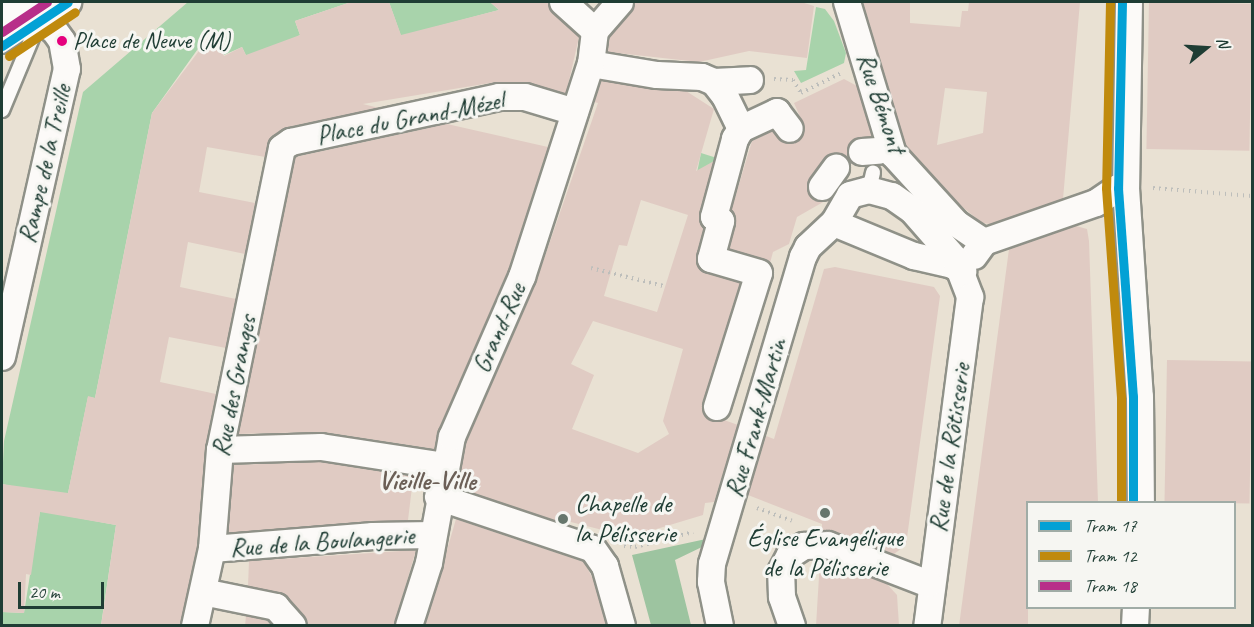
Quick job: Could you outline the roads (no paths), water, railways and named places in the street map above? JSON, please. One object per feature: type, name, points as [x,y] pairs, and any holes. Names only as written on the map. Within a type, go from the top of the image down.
[{"type":"street","points":[[2,13],[46,21],[68,2]]},
{"type":"street","points":[[563,2],[595,31],[620,2]]},
{"type":"street","name":"Rue Bémont","points":[[847,2],[893,154],[957,224],[984,242]]},
{"type":"street","points":[[1129,2],[1125,188],[1140,397],[1141,501]]},
{"type":"street","name":"Rampe de la Treille","points":[[2,357],[67,69],[46,21]]},
{"type":"street","name":"Grand-Rue","points":[[409,626],[424,585],[444,466],[466,402],[522,277],[591,64],[595,31]]},
{"type":"street","points":[[591,64],[657,75],[702,77],[714,82],[750,80]]},
{"type":"street","points":[[714,82],[741,129]]},
{"type":"street","name":"Place du Grand-Mézel","points":[[282,148],[291,142],[499,97],[525,97],[575,112]]},
{"type":"street","points":[[717,407],[759,273],[711,259],[721,221],[714,217],[735,139],[741,129],[777,112],[790,129]]},
{"type":"street","name":"Rue des Granges","points":[[195,626],[212,549],[220,450],[282,148]]},
{"type":"street","name":"Rue Frank-Martin","points":[[720,626],[711,582],[715,551],[734,499],[803,257],[834,223],[850,195],[871,166],[963,272]]},
{"type":"street","points":[[834,223],[914,256],[952,265],[963,272],[984,242],[1096,203],[1118,188],[1125,188]]},
{"type":"street","name":"Rue de la Rôtisserie","points":[[927,626],[929,584],[970,310],[970,297],[963,272]]},
{"type":"street","points":[[220,450],[321,447],[444,466]]},
{"type":"street","points":[[438,497],[593,549],[605,566],[622,626]]},
{"type":"street","name":"Rue de la Boulangerie","points":[[212,549],[351,537],[433,535]]},
{"type":"street","points":[[792,626],[780,583],[790,555],[804,546],[828,545],[929,584]]},
{"type":"street","points":[[202,592],[276,607],[293,626]]},
{"type":"street","points":[[1136,609],[1136,626]]},
{"type":"lane","points":[[2,46],[46,21]]},
{"type":"lane","points":[[2,110],[46,21]]},
{"type":"tram line","name":"18","points":[[2,32],[47,2]]},
{"type":"tram line","name":"17","points":[[2,46],[68,2]]},
{"type":"tram line","name":"12","points":[[1110,2],[1106,188],[1121,397],[1121,501]]},
{"type":"tram line","name":"17","points":[[1122,2],[1118,188],[1133,397],[1133,501]]},
{"type":"tram line","name":"12","points":[[9,56],[75,12]]},
{"type":"place","name":"Place de Neuve (M)","points":[[62,41]]},
{"type":"place","name":"Église Evangélique de la Pélisserie","points":[[825,513]]},
{"type":"place","name":"Chapelle de la Pélisserie","points":[[563,519]]},
{"type":"district","name":"Vieille-Ville","points":[[427,481]]}]
